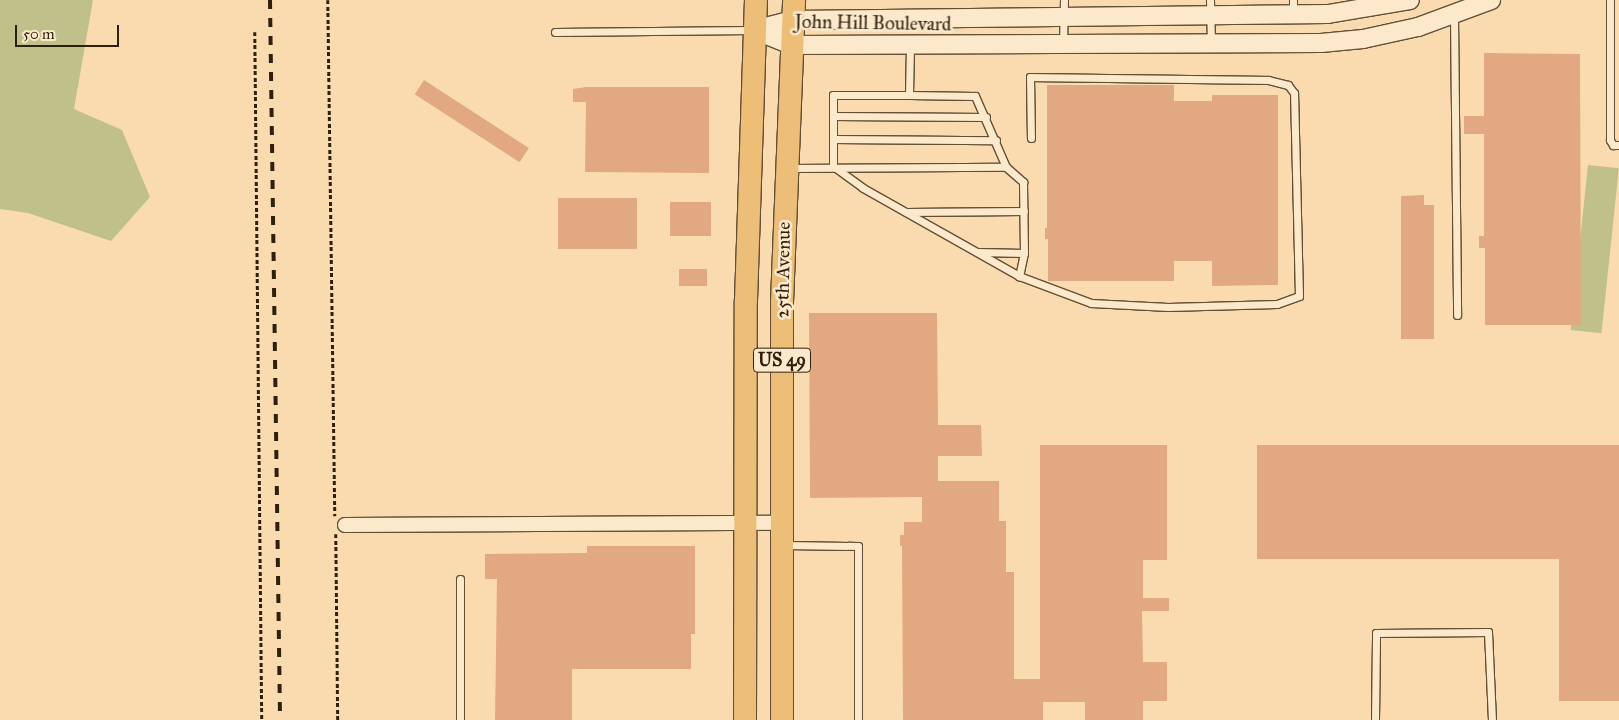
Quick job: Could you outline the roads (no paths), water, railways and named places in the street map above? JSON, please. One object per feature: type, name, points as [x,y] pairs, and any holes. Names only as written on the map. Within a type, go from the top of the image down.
[{"type":"main road","name":"25th Avenue","points":[[745,720],[746,301],[756,0]]},
{"type":"main road","name":"25th Avenue","points":[[782,720],[782,302],[785,168],[793,10]]},
{"type":"main road","points":[[746,301],[782,302]]},
{"type":"street","name":"John Hill Boulevard","points":[[754,30],[793,10],[1293,7],[1361,5],[1410,0]]},
{"type":"street","name":"John Hill Boulevard","points":[[754,30],[791,46],[910,47],[1063,44],[1321,43],[1363,39],[1454,16],[1492,0]]},
{"type":"street","points":[[339,527],[745,524],[782,534]]},
{"type":"lane","points":[[1610,0],[1610,140],[1613,145],[1619,145]]},
{"type":"lane","points":[[1063,44],[1064,8]]},
{"type":"lane","points":[[1210,8],[1211,44]]},
{"type":"lane","points":[[1454,16],[1457,315]]},
{"type":"lane","points":[[555,32],[754,30]]},
{"type":"lane","points":[[909,95],[910,47]]},
{"type":"lane","points":[[833,166],[863,188],[1019,276],[1091,303],[1168,307],[1277,304],[1295,298],[1300,289],[1294,93],[1288,85],[1268,80],[1030,77],[1031,138]]},
{"type":"lane","points":[[833,166],[833,95],[975,96],[986,117],[1006,167],[1023,182],[1024,253],[1019,276]]},
{"type":"lane","points":[[833,116],[986,117]]},
{"type":"lane","points":[[833,139],[996,140]]},
{"type":"lane","points":[[785,168],[833,166],[1006,167]]},
{"type":"lane","points":[[906,212],[1024,211]]},
{"type":"lane","points":[[977,252],[1024,253]]},
{"type":"lane","points":[[782,534],[858,546],[858,720]]},
{"type":"lane","points":[[460,579],[460,720]]},
{"type":"lane","points":[[1375,720],[1376,633],[1478,632],[1488,632],[1492,720]]},
{"type":"railway","points":[[270,0],[280,720]]}]
